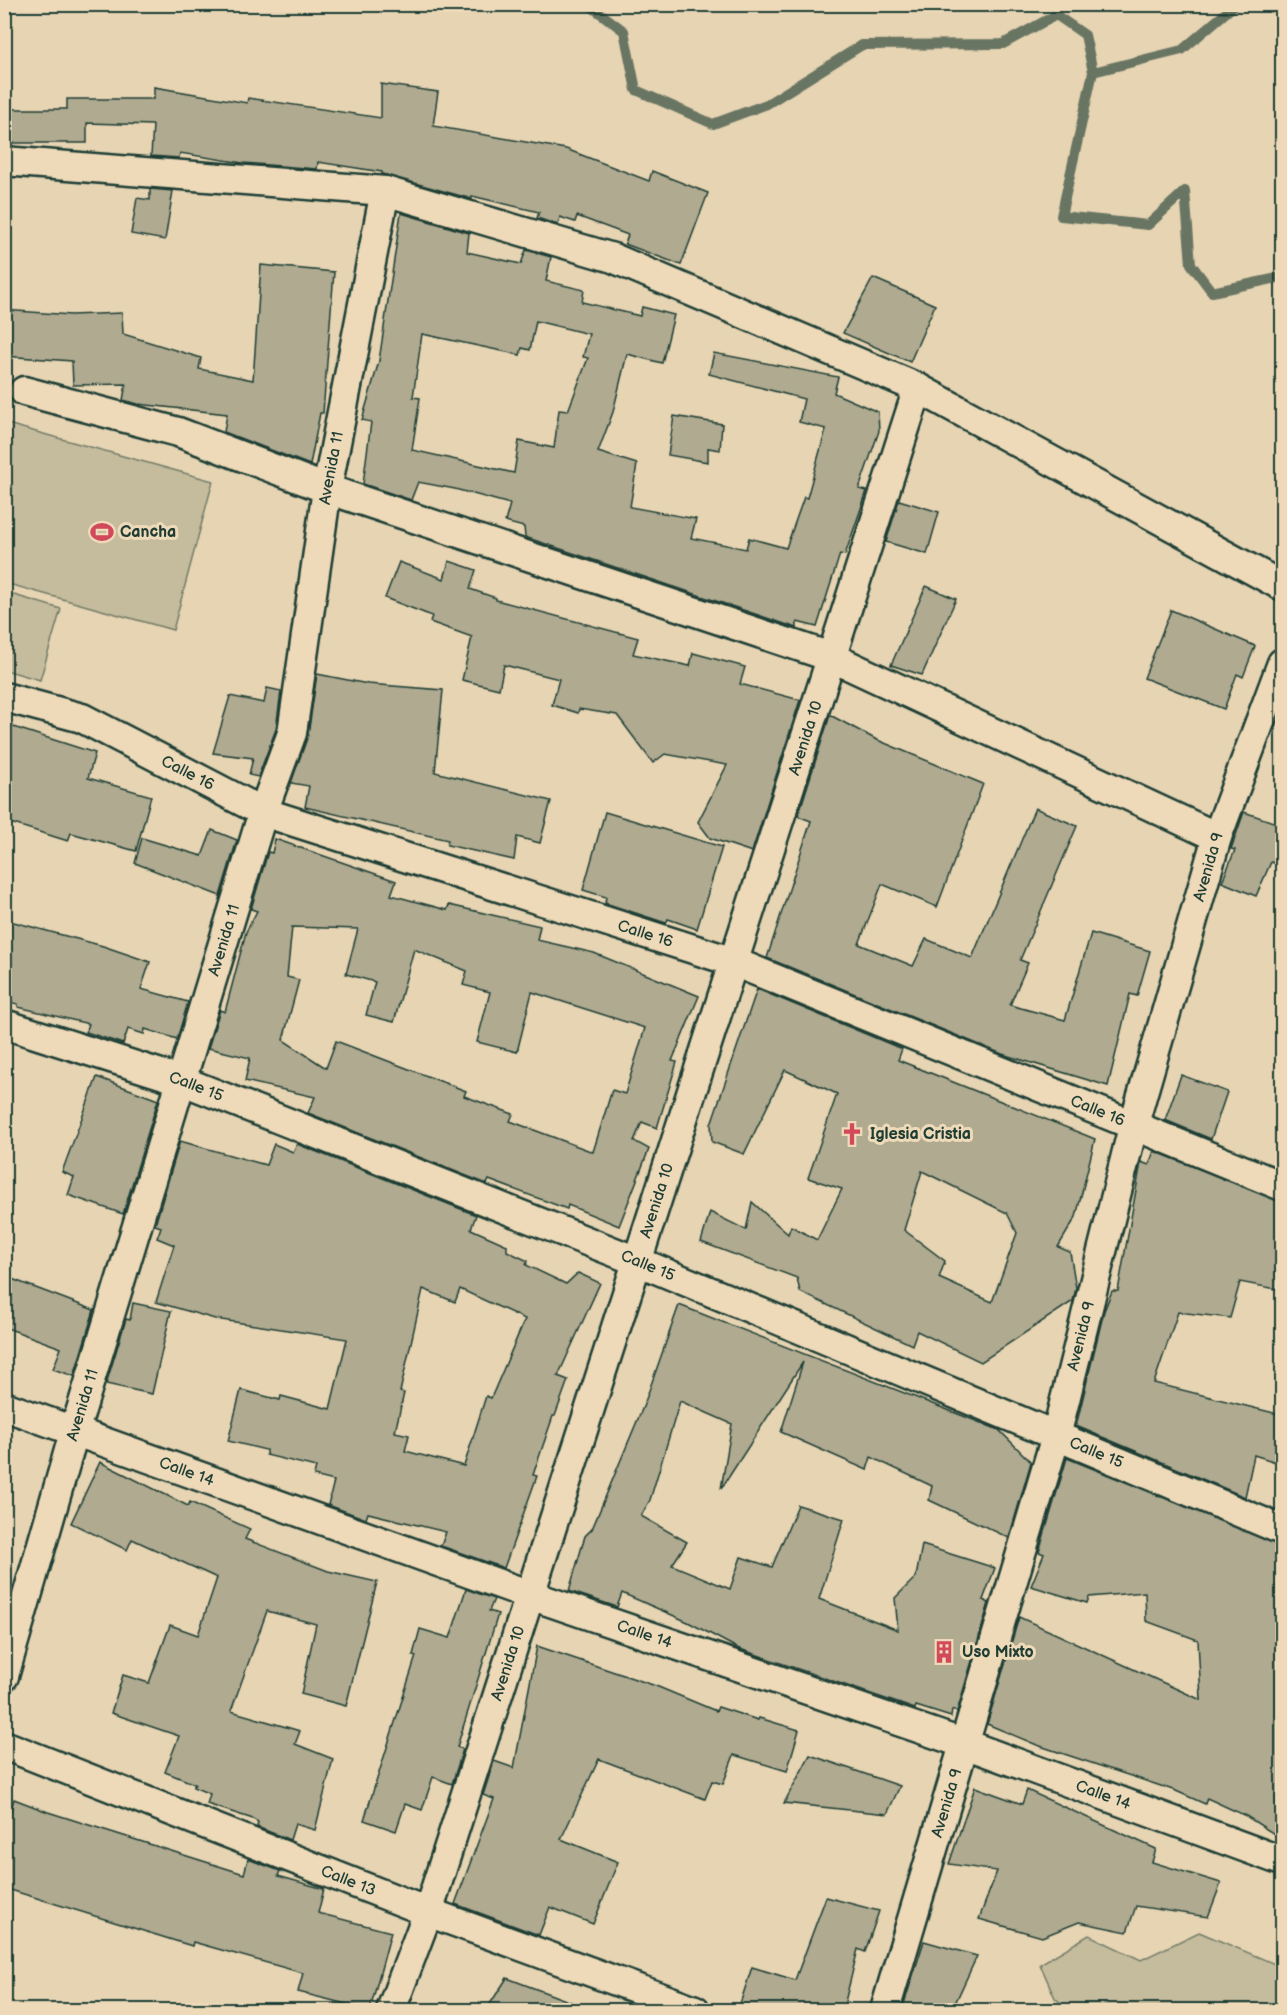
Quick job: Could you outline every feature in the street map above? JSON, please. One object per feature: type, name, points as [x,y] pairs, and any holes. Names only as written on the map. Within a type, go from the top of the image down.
[{"type":"street","points":[[4,161],[385,191],[613,258],[918,388],[1282,586]]},
{"type":"street","name":"Avenida 11","points":[[4,1676],[74,1432],[183,1081],[263,812],[292,733],[327,489],[385,191]]},
{"type":"street","name":"Avenida 10","points":[[391,2010],[428,1912],[918,388]]},
{"type":"street","points":[[24,391],[178,432],[327,489],[831,657],[1217,837]]},
{"type":"street","name":"Avenida 9","points":[[885,2010],[1056,1436],[1133,1127],[1217,837],[1282,663]]},
{"type":"street","name":"Calle 16","points":[[4,697],[82,718],[263,812],[734,962],[1282,1186]]},
{"type":"street","name":"Calle 15","points":[[4,1024],[183,1081],[637,1261],[1282,1530]]},
{"type":"street","name":"Calle 14","points":[[4,1406],[530,1595],[964,1744],[1282,1861]]},
{"type":"street","name":"Calle 13","points":[[4,1745],[428,1912],[695,2010]]},
{"type":"shaded area","name":"Cancha","points":[[4,423],[213,481],[173,630],[5,583]]},
{"type":"shaded area","points":[[4,592],[61,609],[40,680],[5,670]]},
{"type":"shaded area","points":[[1199,1932],[1282,1967],[1282,2010],[1070,2010],[1055,1998],[1040,1964],[1089,1935],[1141,1960]]},
{"type":"building","points":[[381,84],[438,92],[433,126],[566,149],[649,181],[652,171],[708,193],[681,265],[625,244],[628,235],[577,216],[575,222],[560,217],[558,225],[537,218],[539,212],[472,196],[472,199],[382,174],[382,172],[318,162],[317,169],[243,163],[180,153],[179,158],[151,156],[153,125],[87,123],[87,143],[4,143],[4,109],[67,109],[67,99],[154,99],[154,87],[247,103],[248,98],[381,118]]},
{"type":"building","points":[[150,189],[173,191],[165,240],[131,234],[137,198],[150,200]]},
{"type":"building","points":[[401,213],[469,233],[467,252],[521,264],[526,250],[551,257],[546,281],[584,290],[582,302],[640,316],[642,307],[674,315],[662,363],[627,354],[613,412],[598,452],[637,464],[630,507],[696,519],[691,538],[746,549],[749,538],[786,548],[804,497],[807,498],[826,429],[799,422],[804,399],[709,374],[714,353],[838,377],[834,393],[878,412],[879,431],[859,489],[867,491],[845,555],[840,554],[817,627],[797,622],[797,628],[525,537],[524,527],[505,522],[510,504],[418,482],[411,500],[363,484],[371,422],[362,420],[379,361]],"holes":[[[536,321],[589,334],[583,357],[588,358],[568,411],[559,410],[554,448],[519,441],[514,473],[412,450],[420,398],[413,397],[422,334],[520,355],[522,348],[530,350]]]},
{"type":"building","points":[[261,265],[334,272],[323,413],[320,413],[310,465],[224,432],[227,414],[138,404],[123,400],[126,384],[73,385],[72,361],[4,356],[4,310],[71,315],[122,313],[123,334],[201,358],[199,369],[253,380]]},
{"type":"building","points":[[873,278],[935,305],[910,362],[843,333]]},
{"type":"building","points":[[674,416],[722,424],[720,450],[708,448],[708,462],[668,455]]},
{"type":"building","points":[[899,500],[939,512],[927,554],[886,542]]},
{"type":"building","points":[[449,561],[476,570],[470,589],[496,598],[496,600],[638,638],[633,654],[690,666],[693,653],[745,667],[740,684],[800,700],[752,852],[710,838],[698,822],[727,765],[665,754],[653,763],[617,715],[579,709],[578,713],[552,705],[559,679],[504,665],[499,689],[462,680],[472,637],[430,622],[432,616],[385,598],[399,562],[444,579]]},
{"type":"building","points":[[926,586],[956,599],[922,675],[891,665]]},
{"type":"building","points":[[1171,610],[1255,646],[1243,677],[1237,674],[1224,709],[1144,678]]},
{"type":"building","points":[[317,674],[368,684],[443,690],[435,772],[551,801],[540,843],[517,837],[514,860],[447,845],[448,840],[305,807],[309,786],[291,783],[308,735]]},
{"type":"building","points":[[267,688],[281,691],[276,729],[258,777],[249,775],[253,758],[213,753],[230,696],[264,703]]},
{"type":"building","points":[[830,715],[875,739],[983,784],[937,907],[882,884],[859,944],[913,966],[926,939],[972,958],[1035,808],[1077,826],[1020,960],[1028,963],[1010,1005],[1065,1020],[1091,933],[1150,951],[1137,996],[1130,994],[1108,1086],[1002,1054],[767,958],[811,821],[798,816]]},
{"type":"building","points":[[4,724],[95,753],[88,778],[151,796],[136,851],[71,833],[68,841],[4,821]]},
{"type":"building","points":[[605,812],[722,847],[697,929],[668,919],[666,923],[605,903],[606,897],[583,890]]},
{"type":"building","points":[[1244,812],[1282,825],[1282,845],[1276,864],[1271,862],[1256,896],[1222,882],[1235,850],[1231,849]]},
{"type":"building","points":[[212,830],[237,840],[220,896],[135,863],[142,838],[202,856]]},
{"type":"building","points":[[275,839],[396,881],[391,895],[447,910],[449,905],[540,926],[537,940],[594,953],[699,996],[672,1061],[677,1062],[657,1128],[642,1122],[634,1141],[649,1149],[619,1226],[568,1205],[567,1209],[489,1180],[487,1184],[308,1113],[315,1097],[245,1081],[250,1058],[208,1048],[220,1010],[225,1012],[246,932],[257,911],[251,909],[268,852],[272,853]],"holes":[[[292,927],[358,929],[346,974],[375,982],[366,1015],[394,1022],[414,949],[467,971],[463,985],[490,992],[477,1042],[517,1052],[532,992],[645,1028],[625,1094],[612,1090],[593,1152],[510,1121],[513,1114],[464,1096],[466,1091],[336,1041],[326,1068],[283,1040],[299,980],[287,977]]]},
{"type":"building","points":[[10,921],[103,946],[150,962],[141,989],[188,1002],[177,1039],[145,1029],[144,1034],[128,1029],[123,1044],[86,1032],[89,1024],[18,1007],[18,1004],[4,1001],[4,942]]},
{"type":"building","points":[[757,989],[902,1049],[898,1060],[1095,1139],[1076,1217],[1058,1247],[1070,1252],[1076,1288],[1073,1301],[981,1362],[917,1331],[912,1345],[800,1292],[797,1278],[701,1242],[710,1212],[746,1230],[752,1202],[788,1234],[791,1226],[817,1240],[842,1189],[808,1178],[837,1094],[785,1070],[744,1154],[712,1142],[711,1124]],"holes":[[[922,1171],[1007,1213],[1017,1233],[992,1302],[939,1278],[945,1261],[904,1230]]]},
{"type":"building","points":[[1181,1075],[1227,1092],[1211,1139],[1165,1120]]},
{"type":"building","points":[[97,1077],[158,1100],[123,1214],[68,1195],[74,1177],[62,1172]]},
{"type":"building","points":[[180,1141],[266,1165],[274,1144],[293,1152],[297,1144],[476,1215],[471,1229],[507,1245],[507,1251],[528,1261],[526,1265],[566,1284],[578,1273],[600,1283],[558,1376],[568,1380],[555,1416],[553,1416],[533,1475],[537,1476],[504,1568],[441,1546],[446,1532],[368,1513],[366,1519],[328,1505],[334,1481],[314,1476],[316,1467],[266,1455],[266,1450],[228,1441],[241,1390],[280,1400],[281,1396],[330,1409],[347,1339],[215,1319],[156,1302],[174,1245],[157,1238],[161,1227],[155,1225]],"holes":[[[423,1289],[455,1302],[460,1289],[525,1319],[491,1398],[486,1396],[464,1466],[405,1451],[409,1435],[395,1432],[404,1393],[400,1392]]]},
{"type":"building","points":[[1154,1151],[1282,1202],[1282,1290],[1240,1282],[1230,1318],[1178,1312],[1154,1383],[1282,1415],[1282,1464],[1254,1455],[1245,1497],[1076,1426],[1104,1311],[1112,1291],[1118,1291],[1141,1162],[1149,1165]]},
{"type":"building","points":[[4,1276],[94,1310],[74,1376],[53,1369],[61,1348],[4,1327]]},
{"type":"building","points":[[133,1303],[171,1311],[152,1394],[106,1384],[126,1319],[130,1320]]},
{"type":"building","points":[[679,1305],[999,1430],[1031,1462],[1009,1538],[929,1500],[932,1486],[871,1457],[867,1470],[781,1432],[803,1362],[721,1489],[732,1424],[680,1401],[650,1500],[641,1516],[687,1542],[672,1565],[730,1589],[741,1557],[772,1567],[798,1505],[844,1519],[819,1599],[898,1630],[895,1598],[916,1577],[922,1545],[995,1568],[983,1600],[989,1603],[957,1712],[952,1710],[951,1717],[916,1706],[915,1709],[737,1648],[688,1622],[622,1593],[617,1607],[569,1591],[585,1536],[592,1529],[645,1402]]},
{"type":"building","points":[[1067,1458],[1282,1546],[1282,1839],[1246,1816],[1207,1798],[1205,1804],[1176,1791],[1037,1745],[987,1724],[1019,1617],[1201,1700],[1198,1640],[1146,1621],[1145,1592],[1089,1597],[1087,1603],[1031,1586],[1044,1554],[1039,1552]]},
{"type":"building","points":[[100,1462],[188,1506],[190,1502],[250,1529],[245,1539],[328,1571],[377,1582],[346,1706],[301,1694],[316,1624],[267,1611],[231,1711],[300,1731],[295,1744],[333,1759],[315,1830],[295,1824],[290,1840],[257,1827],[258,1822],[253,1819],[207,1804],[210,1794],[193,1787],[195,1784],[165,1772],[179,1736],[111,1713],[123,1675],[149,1683],[170,1625],[198,1635],[217,1578],[132,1539],[127,1550],[71,1523]]},
{"type":"building","points":[[466,1589],[494,1599],[489,1611],[498,1614],[457,1747],[463,1749],[452,1784],[433,1777],[422,1810],[405,1804],[396,1831],[364,1820],[416,1656],[413,1655],[420,1629],[450,1638]]},
{"type":"building","points":[[537,1646],[656,1686],[716,1711],[718,1707],[799,1730],[787,1771],[734,1755],[723,1784],[712,1781],[705,1799],[599,1759],[561,1839],[618,1862],[593,1924],[550,1907],[539,1935],[455,1904],[494,1799],[483,1795],[494,1761],[514,1768]]},
{"type":"building","points":[[810,1755],[900,1786],[887,1814],[784,1803]]},
{"type":"building","points":[[975,1787],[1022,1804],[1027,1790],[1156,1849],[1152,1862],[1221,1883],[1208,1917],[1136,1906],[1127,1932],[1079,1922],[1042,1937],[979,1919],[997,1871],[949,1864]]},
{"type":"building","points":[[14,1799],[48,1812],[244,1874],[248,1859],[280,1871],[278,1876],[324,1889],[318,1913],[391,1932],[370,2010],[298,1992],[303,1973],[193,1942],[192,1946],[4,1888],[4,1831]]},
{"type":"building","points":[[826,1897],[879,1911],[865,1952],[858,1949],[843,2010],[738,2010],[752,1967],[795,1980]]},
{"type":"building","points":[[924,1941],[977,1956],[952,2010],[902,2010]]},
{"type":"building","points":[[507,1978],[587,2008],[587,2010],[486,2010]]},
{"type":"waterway","points":[[588,4],[624,31],[636,90],[713,124],[767,104],[862,45],[1003,44],[1056,15],[1085,35],[1093,72],[1061,216],[1148,225],[1185,191],[1191,264],[1212,292],[1282,277]]},
{"type":"waterway","points":[[1093,72],[1182,50],[1236,4]]},
{"type":"place","name":"Cancha","points":[[102,532]]},
{"type":"place","name":"Iglesia Cristia","points":[[852,1134]]},
{"type":"place","name":"Uso Mixto","points":[[944,1652]]}]
